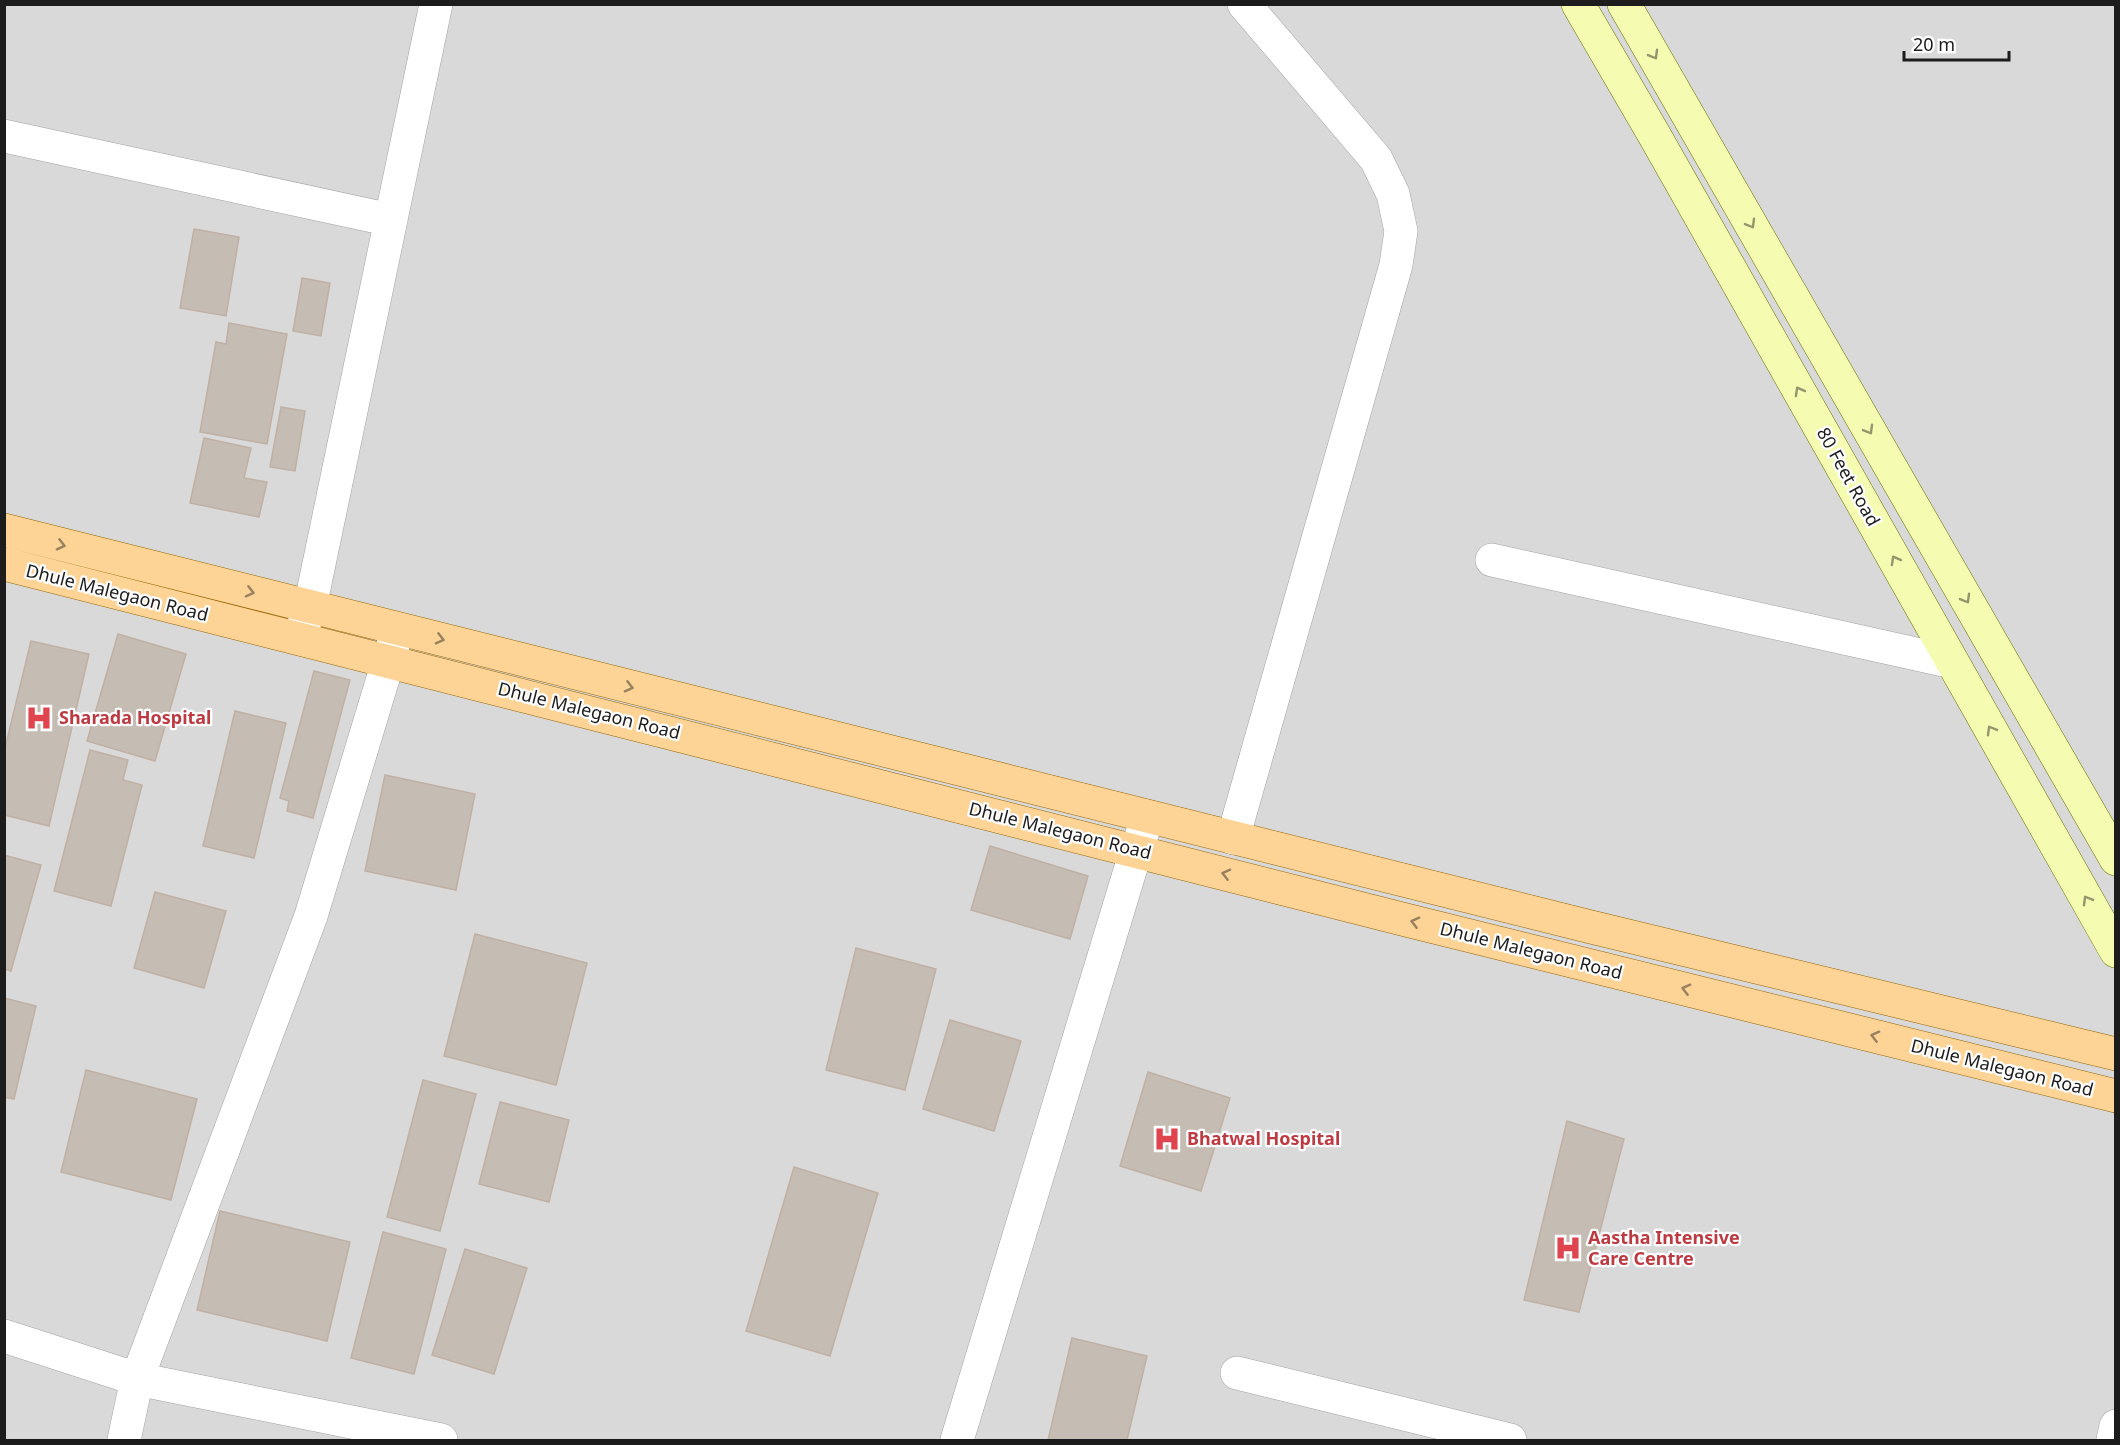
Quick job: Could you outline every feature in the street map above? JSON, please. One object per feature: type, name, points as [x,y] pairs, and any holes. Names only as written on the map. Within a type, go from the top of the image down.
[{"type":"main road","name":"80 Feet Road","points":[[1578,4],[1662,148],[2115,951]]},
{"type":"main road","points":[[1624,4],[2115,859]]},
{"type":"main road","points":[[4,530],[1591,927],[2115,1054]]},
{"type":"main road","name":"Dhule Malegaon Road","points":[[4,564],[1410,921],[2115,1096]]},
{"type":"street","points":[[300,639],[310,607],[436,4]]},
{"type":"street","points":[[1233,838],[1396,265],[1401,231],[1393,194],[1376,159],[1244,4]]},
{"type":"street","points":[[4,136],[391,220]]},
{"type":"street","points":[[1492,560],[1952,662]]},
{"type":"street","points":[[124,1440],[137,1379],[311,916],[398,629]]},
{"type":"street","points":[[957,1440],[1148,817]]},
{"type":"street","points":[[4,1336],[137,1379],[441,1440]]},
{"type":"street","points":[[1237,1373],[1510,1440]]},
{"type":"street","points":[[2113,1440],[2115,1426]]},
{"type":"shaded area","points":[[5,5],[2115,5],[2115,1440],[5,1440]]},
{"type":"building","points":[[194,229],[239,237],[226,316],[180,308]]},
{"type":"building","points":[[302,278],[330,283],[321,336],[293,331]]},
{"type":"building","points":[[229,323],[287,334],[267,444],[200,432],[216,342],[226,344]]},
{"type":"building","points":[[281,407],[305,411],[295,471],[270,467]]},
{"type":"building","points":[[204,438],[251,448],[244,478],[267,482],[259,517],[190,503]]},
{"type":"building","points":[[118,634],[186,654],[155,761],[87,741]]},
{"type":"building","points":[[31,641],[89,654],[49,826],[4,815],[4,752]]},
{"type":"building","points":[[314,671],[350,680],[313,818],[287,811],[289,801],[280,798]]},
{"type":"building","points":[[235,711],[286,723],[254,858],[203,846]]},
{"type":"building","points":[[90,750],[128,760],[123,780],[142,785],[111,906],[54,891]]},
{"type":"building","points":[[385,775],[475,794],[456,890],[365,871]]},
{"type":"building","points":[[990,846],[1088,876],[1070,939],[971,910]]},
{"type":"building","points":[[4,855],[41,865],[11,971],[4,969]]},
{"type":"building","points":[[155,892],[226,911],[204,988],[134,968]]},
{"type":"building","points":[[475,934],[587,963],[556,1085],[444,1056]]},
{"type":"building","points":[[856,948],[936,969],[905,1090],[826,1070]]},
{"type":"building","points":[[4,998],[36,1006],[14,1099],[4,1097]]},
{"type":"building","points":[[950,1020],[1021,1041],[994,1131],[923,1109]]},
{"type":"building","points":[[86,1070],[197,1099],[171,1200],[61,1172]]},
{"type":"building","points":[[1148,1072],[1230,1098],[1201,1191],[1120,1166]]},
{"type":"building","points":[[423,1080],[476,1094],[440,1231],[387,1217]]},
{"type":"building","points":[[500,1102],[569,1120],[549,1202],[479,1184]]},
{"type":"building","points":[[1567,1121],[1624,1139],[1579,1312],[1524,1300]]},
{"type":"building","points":[[794,1167],[878,1193],[830,1356],[746,1331]]},
{"type":"building","points":[[220,1211],[350,1242],[327,1341],[197,1310]]},
{"type":"building","points":[[383,1232],[446,1249],[414,1374],[351,1358]]},
{"type":"building","points":[[465,1249],[527,1268],[494,1374],[432,1355]]},
{"type":"building","points":[[1072,1338],[1147,1356],[1127,1440],[1048,1440]]},
{"type":"place","name":"Sharada Hospital","points":[[39,718]]},
{"type":"place","name":"Bhatwal Hospital","points":[[1167,1139]]},
{"type":"place","name":"Aastha Intensive Care Centre","points":[[1568,1248]]}]
